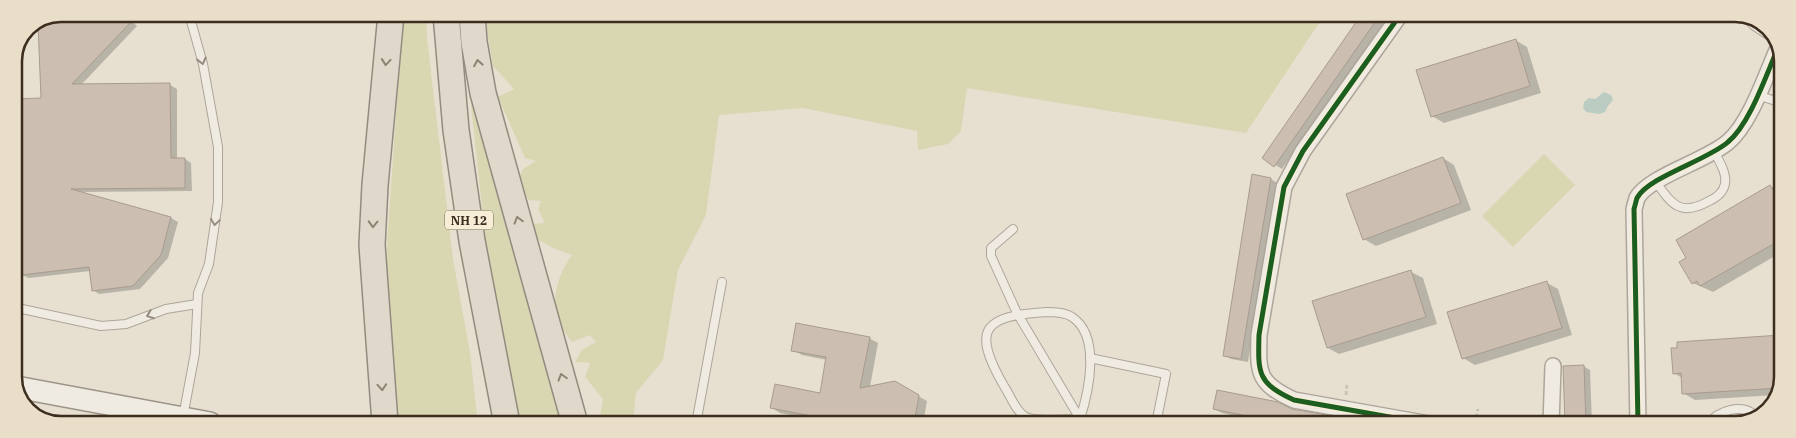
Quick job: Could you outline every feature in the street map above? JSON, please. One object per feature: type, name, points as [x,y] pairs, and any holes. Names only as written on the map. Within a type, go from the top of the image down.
[{"type":"highway","points":[[384,416],[372,244],[375,185],[390,22]]},
{"type":"highway","name":"NH 12","points":[[447,22],[456,130],[472,241],[505,416]]},
{"type":"highway","points":[[473,22],[483,93],[573,416]]},
{"type":"main road","points":[[24,389],[158,416]]},
{"type":"street","points":[[1384,416],[1294,400],[1276,392],[1267,384],[1262,376],[1258,359],[1258,335],[1284,187],[1303,151],[1394,22]]},
{"type":"street","points":[[1638,416],[1634,209],[1638,198],[1644,190],[1656,182],[1728,142],[1740,128],[1773,59]]},
{"type":"street","points":[[1551,416],[1553,366]]},
{"type":"lane","points":[[183,416],[195,353],[198,293],[209,264],[218,202],[218,147],[203,64],[191,22]]},
{"type":"lane","points":[[1757,95],[1773,100]]},
{"type":"lane","points":[[1656,182],[1669,200],[1678,207],[1694,209],[1703,205],[1719,194],[1725,184],[1723,170],[1714,151]]},
{"type":"lane","points":[[1014,229],[991,248],[991,256],[1017,313],[1079,416]]},
{"type":"lane","points":[[697,416],[722,282]]},
{"type":"lane","points":[[23,309],[102,326],[126,324],[166,309],[197,304]]},
{"type":"lane","points":[[1025,416],[1019,410],[996,372],[985,342],[987,330],[996,322],[1017,313],[1046,312],[1071,316],[1080,324],[1087,339],[1090,358],[1088,395],[1083,416]]},
{"type":"lane","points":[[1090,358],[1166,374],[1158,416]]},
{"type":"lane","points":[[1717,416],[1734,409],[1750,412]]},
{"type":"path","points":[[1477,416],[1478,409]]},
{"type":"green space","points":[[402,22],[426,22],[453,259],[470,352],[477,416],[392,416],[386,335],[387,244]]},
{"type":"green space","points":[[485,22],[1320,22],[1246,133],[967,88],[961,131],[948,144],[918,150],[917,131],[803,108],[719,115],[706,215],[678,270],[663,360],[636,393],[634,416],[600,416],[603,399],[585,377],[590,363],[575,362],[582,350],[596,342],[590,335],[572,342],[557,318],[555,302],[557,285],[563,269],[572,255],[553,248],[531,236],[531,224],[545,223],[538,209],[541,201],[529,200],[517,182],[523,169],[536,161],[525,158],[498,97],[514,89],[493,66]]},
{"type":"green space","points":[[463,32],[563,416],[518,416],[486,244]]},
{"type":"green space","points":[[1544,154],[1575,185],[1513,247],[1482,216]]},
{"type":"shaded area","points":[[1604,92],[1611,95],[1613,100],[1605,112],[1599,114],[1586,112],[1583,108],[1584,102],[1589,98],[1595,99]]},
{"type":"building","points":[[62,22],[131,22],[72,84],[170,83],[171,158],[185,158],[185,188],[71,189],[171,217],[161,255],[133,286],[92,291],[89,267],[23,275],[22,99],[41,98],[38,30],[47,25]]},
{"type":"building","points":[[1356,22],[1375,22],[1274,167],[1262,158]]},
{"type":"building","points":[[1516,39],[1530,86],[1431,117],[1416,70]]},
{"type":"building","points":[[1443,157],[1461,203],[1363,240],[1346,194]]},
{"type":"building","points":[[1252,174],[1271,178],[1241,359],[1223,356]]},
{"type":"building","points":[[1770,185],[1773,190],[1774,244],[1700,286],[1697,281],[1692,284],[1679,262],[1686,258],[1676,240]]},
{"type":"building","points":[[1411,270],[1426,317],[1327,348],[1312,301]]},
{"type":"building","points":[[1547,281],[1562,328],[1462,359],[1447,312]]},
{"type":"building","points":[[796,323],[870,337],[860,388],[895,381],[919,395],[915,416],[812,416],[770,408],[775,384],[820,393],[826,357],[791,351]]},
{"type":"building","points":[[1774,335],[1774,376],[1772,389],[1682,394],[1681,373],[1673,374],[1671,348],[1677,348],[1677,342]]},
{"type":"building","points":[[1584,365],[1586,416],[1565,416],[1563,366]]},
{"type":"building","points":[[1217,390],[1278,402],[1292,409],[1332,416],[1247,416],[1213,409]]},
{"type":"cycle path","points":[[1384,416],[1294,400],[1282,394],[1266,382],[1262,375],[1259,359],[1259,335],[1284,187],[1303,151],[1395,22]]},
{"type":"cycle path","points":[[1638,416],[1634,209],[1637,198],[1643,190],[1653,183],[1719,149],[1736,134],[1757,98],[1773,60]]}]
